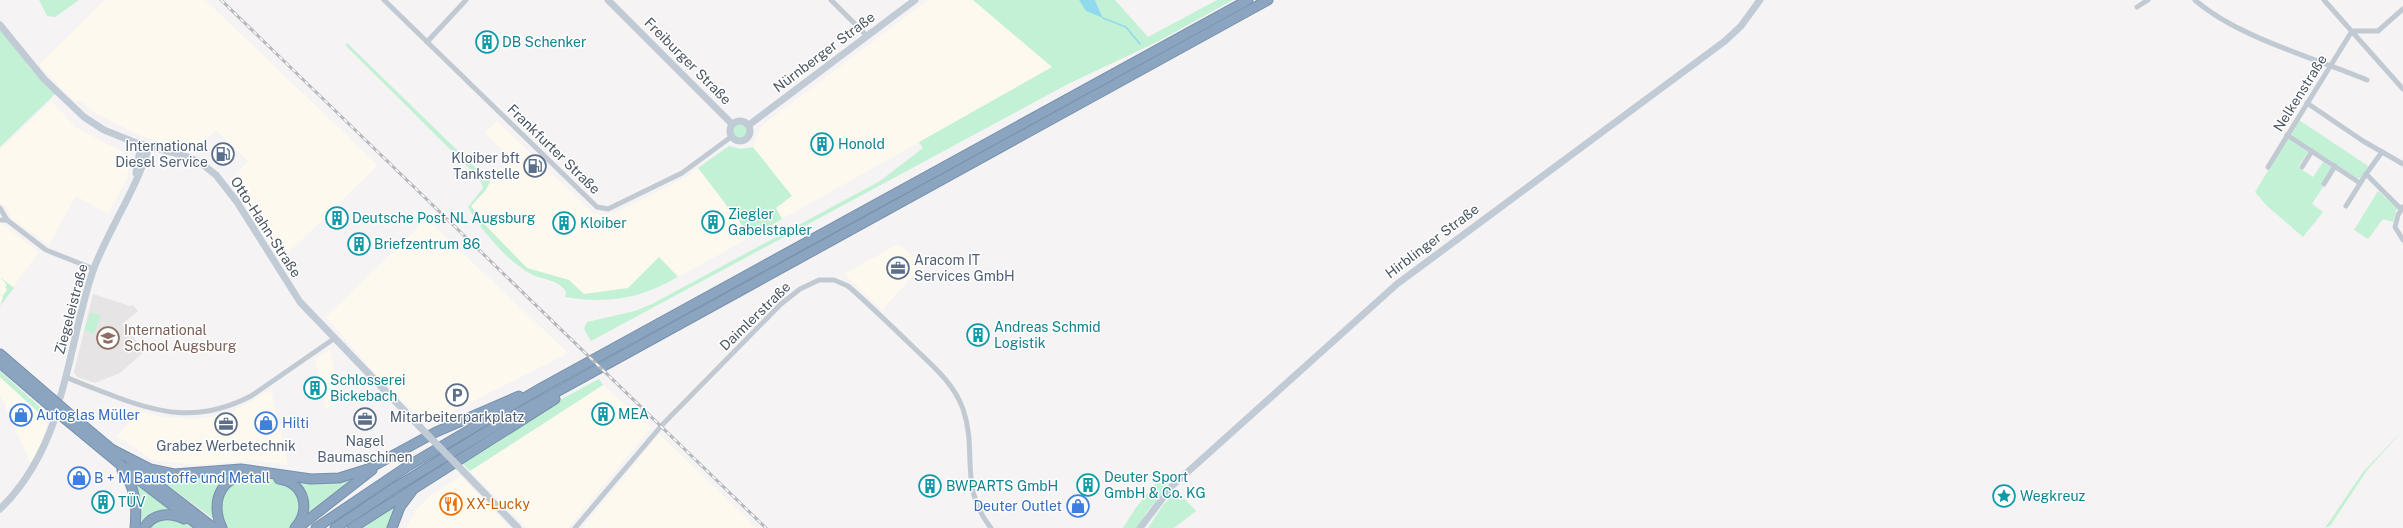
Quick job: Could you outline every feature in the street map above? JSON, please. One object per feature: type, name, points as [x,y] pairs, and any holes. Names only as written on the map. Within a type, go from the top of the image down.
[{"type":"highway","points":[[316,528],[408,466],[543,387],[1248,0]]},
{"type":"highway","points":[[335,528],[483,433],[1268,0]]},
{"type":"highway","points":[[0,354],[53,400],[65,415],[201,528]]},
{"type":"highway","points":[[0,364],[53,400]]},
{"type":"highway","points":[[352,528],[424,480],[555,399],[583,377]]},
{"type":"highway","points":[[109,452],[150,469],[180,475],[241,469],[327,479],[352,474],[383,462],[462,420],[543,387]]},
{"type":"highway","points":[[109,452],[125,474],[134,491],[137,506],[135,528]]},
{"type":"highway","points":[[109,452],[214,528]]},
{"type":"highway","points":[[296,528],[383,462]]},
{"type":"highway","points":[[222,528],[216,511],[217,498],[225,486],[244,475],[282,480],[296,487],[301,493],[305,506],[301,520],[296,528]]},
{"type":"highway","points":[[392,528],[400,507],[408,496],[424,480]]},
{"type":"highway","points":[[144,528],[154,517],[173,514],[201,528]]},
{"type":"street","name":"Frankfurter Straße","points":[[384,0],[588,200],[602,209],[616,205],[682,173],[731,137]]},
{"type":"street","points":[[427,42],[466,0]]},
{"type":"street","name":"Freiburger Straße","points":[[608,0],[732,124]]},
{"type":"street","points":[[831,0],[867,36]]},
{"type":"street","name":"Nürnberger Straße","points":[[749,125],[915,0]]},
{"type":"street","name":"Hirblinger Straße","points":[[1140,528],[1172,486],[1397,284],[1725,41],[1741,26],[1760,0]]},
{"type":"street","points":[[2137,7],[2148,0]]},
{"type":"street","points":[[2195,0],[2208,12],[2240,29],[2367,80]]},
{"type":"street","points":[[2324,0],[2403,89]]},
{"type":"street","points":[[2352,31],[2378,31],[2403,9]]},
{"type":"street","name":"Otto-Hahn-Straße","points":[[0,25],[44,79],[84,117],[114,134],[149,147],[188,157],[201,163],[216,175],[237,202],[291,289],[335,338],[518,528]]},
{"type":"street","name":"Nelkenstraße","points":[[2268,167],[2352,31]]},
{"type":"street","points":[[2306,104],[2403,164]]},
{"type":"street","points":[[740,120],[749,125],[750,132],[747,138],[737,141],[731,137],[729,131],[732,124],[740,120]]},
{"type":"street","points":[[2287,135],[2360,183]]},
{"type":"street","name":"Ziegeleistraße","points":[[134,187],[141,144]]},
{"type":"street","name":"Ziegeleistraße","points":[[53,400],[66,377],[83,303],[94,269],[107,237],[134,187],[149,147]]},
{"type":"street","points":[[2302,166],[2312,151]]},
{"type":"street","points":[[2346,206],[2382,152]]},
{"type":"street","points":[[2324,184],[2335,166]]},
{"type":"street","points":[[2366,174],[2402,208],[2395,227],[2403,240]]},
{"type":"street","points":[[0,208],[7,220],[46,250],[94,269]]},
{"type":"street","points":[[0,220],[7,220]]},
{"type":"street","name":"Daimlerstraße","points":[[575,528],[658,430],[773,312],[800,289],[824,280],[840,282],[848,286],[952,387],[964,410],[967,426],[973,493],[979,509],[991,528]]},
{"type":"street","points":[[66,377],[127,402],[158,411],[188,414],[205,413],[236,403],[251,396],[335,338]]},
{"type":"street","points":[[0,510],[17,492],[32,471],[48,438],[54,418]]},
{"type":"shaded area","points":[[105,0],[205,0],[378,165],[280,261],[231,180],[248,161],[216,130],[195,152],[138,135],[92,111],[82,101],[74,101],[39,65]]},
{"type":"shaded area","points":[[928,0],[973,0],[1053,67],[782,219],[776,208],[791,196],[753,147],[761,126]]},
{"type":"shaded area","points":[[51,101],[77,128],[130,156],[127,179],[108,214],[76,196],[49,245],[12,219],[7,207],[0,203],[0,149]]},
{"type":"shaded area","points":[[497,121],[593,213],[600,215],[615,213],[686,177],[698,168],[751,237],[678,277],[659,257],[628,288],[584,294],[569,280],[527,268],[488,228],[471,206],[485,191],[490,182],[512,160],[485,133]]},
{"type":"shaded area","points":[[427,219],[568,353],[427,425],[371,369],[326,317]]},
{"type":"shaded area","points":[[0,222],[39,252],[0,305]]},
{"type":"shaded area","points":[[898,244],[923,265],[882,310],[844,274]]},
{"type":"shaded area","name":"International School Augsburg","points":[[93,294],[130,306],[133,305],[138,311],[122,324],[145,351],[120,373],[95,383],[77,377],[74,372]]},
{"type":"shaded area","points":[[330,349],[341,398],[326,409],[315,359]]},
{"type":"shaded area","points":[[0,377],[48,421],[44,437],[31,465],[0,394]]},
{"type":"shaded area","points":[[603,385],[651,428],[568,528],[527,528],[470,471]]},
{"type":"shaded area","points":[[271,390],[288,465],[254,460],[201,465],[153,460],[117,436],[131,420],[134,410],[163,417],[197,419],[229,413]]},
{"type":"shaded area","points":[[659,434],[743,514],[756,528],[582,528]]},
{"type":"shaded area","points":[[461,476],[510,528],[406,528],[417,509],[431,495]]},
{"type":"green space","points":[[39,0],[79,0],[55,17],[47,16]]},
{"type":"green space","points":[[973,0],[1079,0],[1103,17],[1095,0],[1115,0],[1148,37],[1217,0],[1233,0],[1155,43],[1070,83],[591,341],[584,329],[587,322],[635,311],[652,304],[880,181],[923,148],[919,142],[1052,67]]},
{"type":"green space","points":[[0,29],[15,45],[29,67],[55,94],[0,147]]},
{"type":"green space","points":[[347,43],[490,182],[485,191],[471,206],[488,228],[527,268],[569,280],[584,294],[628,288],[659,257],[678,277],[637,295],[610,300],[596,300],[565,297],[566,292],[555,282],[535,276],[522,269],[487,235],[468,207],[483,188],[480,179],[345,45]]},
{"type":"green space","points":[[2299,120],[2368,166],[2361,178],[2357,178],[2292,136],[2291,134]]},
{"type":"green space","points":[[737,124],[743,124],[747,128],[747,134],[743,138],[737,138],[733,134],[733,128]]},
{"type":"green space","points":[[2288,138],[2308,152],[2298,167],[2313,177],[2323,162],[2332,168],[2321,185],[2323,187],[2312,204],[2323,212],[2303,237],[2267,206],[2255,192]]},
{"type":"green space","points":[[729,146],[741,149],[753,147],[792,196],[776,208],[782,219],[751,237],[698,168]]},
{"type":"green space","points":[[2378,191],[2397,208],[2393,222],[2383,219],[2368,239],[2354,230]]},
{"type":"green space","points":[[0,277],[14,288],[0,306],[3,297],[0,294],[3,296],[7,289],[5,287],[7,285]]},
{"type":"green space","points":[[91,312],[101,315],[94,334],[84,330]]},
{"type":"green space","points":[[0,371],[50,416],[48,421],[0,377]]},
{"type":"green space","points":[[599,379],[603,385],[470,471],[461,462],[554,403]]},
{"type":"green space","points":[[2403,430],[2368,469],[2330,526],[2325,528],[2363,472]]},
{"type":"green space","points":[[240,471],[290,477],[359,474],[290,528],[226,528],[150,472],[161,475],[184,477]]},
{"type":"green space","points":[[129,477],[195,528],[138,528]]},
{"type":"green space","points":[[1162,482],[1166,484],[1166,488],[1146,513],[1137,528],[1123,528],[1135,509],[1156,483]]},
{"type":"green space","points":[[1177,491],[1196,511],[1174,528],[1148,528],[1163,505]]},
{"type":"green space","points":[[403,498],[390,528],[359,528]]},
{"type":"water","points":[[1079,0],[1095,0],[1103,18],[1086,11]]},
{"type":"waterway","points":[[1103,18],[1126,27],[1140,44]]},
{"type":"railway","points":[[221,0],[766,528]]},
{"type":"place","name":"DB Schenker","points":[[487,42]]},
{"type":"place","name":"Honold","points":[[822,144]]},
{"type":"place","name":"International Diesel Service","points":[[223,154]]},
{"type":"place","name":"Kloiber bft Tankstelle","points":[[535,166]]},
{"type":"place","name":"Deutsche Post NL Augsburg","points":[[337,218]]},
{"type":"place","name":"Ziegler Gabelstapler","points":[[713,222]]},
{"type":"place","name":"Kloiber","points":[[564,223]]},
{"type":"place","name":"Briefzentrum 86","points":[[359,244]]},
{"type":"place","name":"Aracom IT Services GmbH","points":[[898,268]]},
{"type":"place","name":"Andreas Schmid Logistik","points":[[978,335]]},
{"type":"place","name":"International School Augsburg","points":[[108,338]]},
{"type":"place","name":"Schlosserei Bickebach","points":[[315,388]]},
{"type":"place","name":"Mitarbeiterparkplatz","points":[[457,395]]},
{"type":"place","name":"MEA","points":[[603,414]]},
{"type":"place","name":"Autoglas Müller","points":[[21,415]]},
{"type":"place","name":"Nagel Baumaschinen","points":[[365,419]]},
{"type":"place","name":"Hilti","points":[[266,423]]},
{"type":"place","name":"Grabez Werbetechnik","points":[[226,424]]},
{"type":"place","name":"B + M Baustoffe und Metall","points":[[79,478]]},
{"type":"place","name":"Deuter Sport GmbH & Co. KG","points":[[1088,485]]},
{"type":"place","name":"BWPARTS GmbH","points":[[930,486]]},
{"type":"place","name":"Wegkreuz","points":[[2004,496]]},
{"type":"place","name":"TÜV","points":[[103,502]]},
{"type":"place","name":"XX-Lucky","points":[[451,504]]},
{"type":"place","name":"Deuter Outlet","points":[[1078,506]]}]
